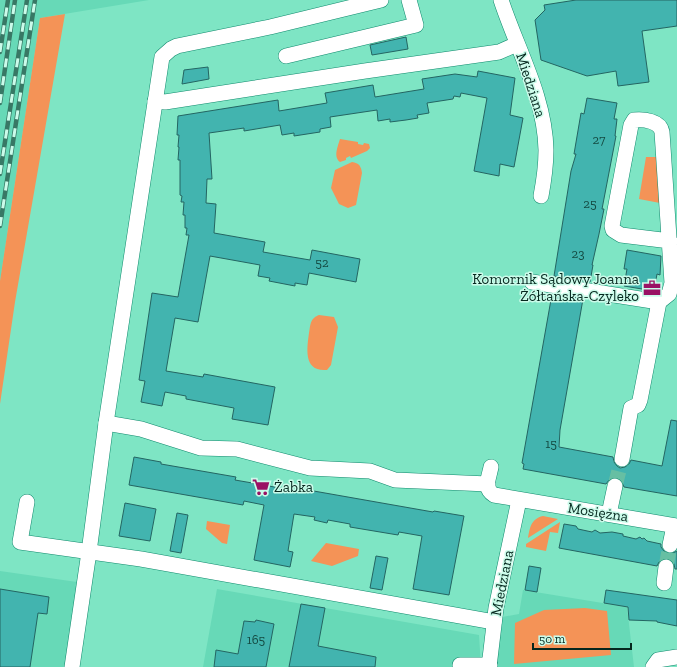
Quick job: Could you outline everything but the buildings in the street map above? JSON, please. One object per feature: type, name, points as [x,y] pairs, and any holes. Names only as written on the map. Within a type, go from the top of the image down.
[{"type":"street","points":[[72,667],[106,423],[161,61],[165,53],[177,46],[270,27],[381,0]]},
{"type":"street","points":[[286,56],[416,25],[410,0]]},
{"type":"street","name":"Miedziana","points":[[501,0],[535,90],[540,109],[546,149],[541,196]]},
{"type":"street","points":[[155,101],[165,102],[499,52],[517,44]]},
{"type":"street","points":[[622,459],[631,408],[638,405],[640,400],[659,302],[669,294],[672,287],[670,241],[661,128],[657,123],[634,120],[631,125],[612,226],[613,230],[621,235],[670,241]]},
{"type":"street","points":[[532,282],[659,302]]},
{"type":"street","points":[[106,423],[142,429],[202,448],[237,449],[310,468],[370,471],[395,480],[488,484],[491,467]]},
{"type":"street","name":"Mosiężna","points":[[488,484],[487,488],[489,492],[494,495],[675,526]]},
{"type":"street","points":[[609,514],[615,486]]},
{"type":"street","name":"Miedziana","points":[[489,666],[494,622],[519,500]]},
{"type":"street","points":[[27,502],[20,542],[149,561],[494,622]]},
{"type":"street","points":[[670,545],[675,526]]},
{"type":"street","points":[[664,583],[666,567]]},
{"type":"street","points":[[653,667],[658,660],[677,657]]},
{"type":"street","points":[[460,665],[489,666]]},
{"type":"shaded area","points":[[0,0],[149,0],[40,18],[0,281]]},
{"type":"shaded area","points":[[65,14],[15,302],[0,404],[0,281],[40,18]]},
{"type":"shaded area","points":[[340,139],[358,142],[358,144],[363,145],[364,143],[369,144],[370,148],[367,151],[351,158],[350,156],[346,158],[346,160],[340,162],[336,154]]},
{"type":"shaded area","points":[[646,157],[657,157],[660,203],[639,199]]},
{"type":"shaded area","points":[[352,162],[359,165],[362,173],[356,205],[348,208],[339,204],[331,188],[335,170]]},
{"type":"shaded area","points":[[319,315],[334,317],[338,327],[331,365],[327,370],[319,370],[314,367],[310,363],[307,352],[310,325],[313,319]]},
{"type":"shaded area","points":[[543,516],[558,519],[528,538],[530,527],[534,521]]},
{"type":"shaded area","points":[[207,521],[230,525],[227,544],[222,543],[206,529]]},
{"type":"shaded area","points":[[560,522],[558,533],[550,532],[546,551],[526,547],[526,544]]},
{"type":"shaded area","points":[[326,543],[359,549],[358,556],[332,566],[311,561]]},
{"type":"shaded area","points":[[0,571],[77,582],[65,667],[0,667]]},
{"type":"shaded area","points":[[217,589],[479,635],[481,667],[203,667]]},
{"type":"shaded area","points":[[523,590],[627,607],[634,667],[496,667],[502,617],[519,614]]},
{"type":"shaded area","points":[[585,608],[607,611],[611,655],[514,664],[515,623],[544,610]]},
{"type":"tunnel","points":[[615,486],[622,459]]},
{"type":"tunnel","points":[[666,567],[670,545]]},
{"type":"railway","points":[[0,52],[8,0]]},
{"type":"railway","points":[[0,103],[15,0]]},
{"type":"railway","points":[[0,174],[27,0]]},
{"type":"railway","points":[[0,226],[35,0]]},
{"type":"place","name":"Komornik Sądowy Joanna Żółtańska-Czyleko","points":[[652,288]]},
{"type":"place","name":"Żabka","points":[[261,487]]}]
